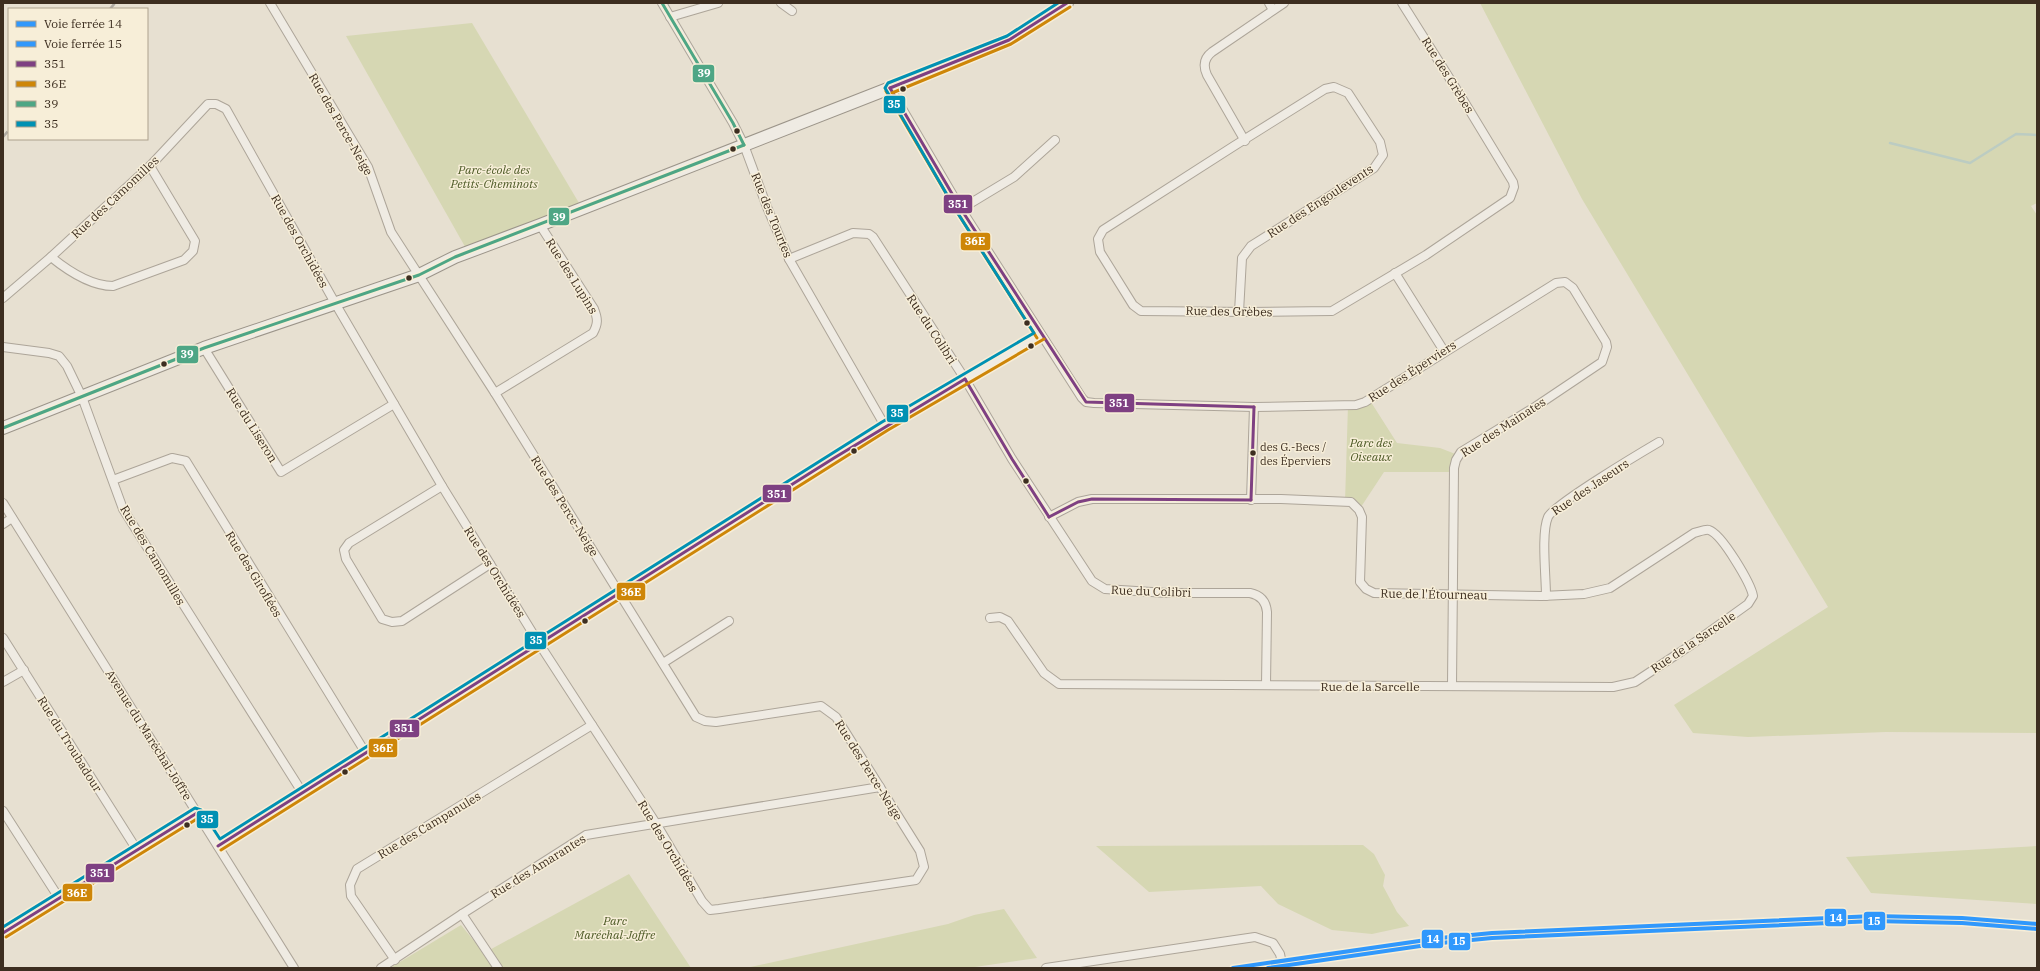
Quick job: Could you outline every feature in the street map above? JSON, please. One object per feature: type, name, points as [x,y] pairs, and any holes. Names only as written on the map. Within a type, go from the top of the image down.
[{"type":"street","name":"Rue des Perce-Neige","points":[[270,3],[368,167],[391,232],[495,393],[696,717],[705,721],[716,722],[821,706],[836,717],[920,851],[924,867],[916,880]]},
{"type":"street","name":"Rue des Tourtes","points":[[662,3],[733,123],[744,145],[767,207],[789,259],[885,426]]},
{"type":"street","points":[[670,18],[718,3]]},
{"type":"street","points":[[781,3],[792,11]]},
{"type":"street","points":[[3,428],[204,348],[419,275],[455,256],[540,225],[890,88],[1009,40],[1067,3]]},
{"type":"street","points":[[1245,140],[1207,75],[1204,66],[1205,61],[1212,52],[1271,6],[1284,3]]},
{"type":"street","name":"Rue des Grèbes","points":[[1245,140],[1103,230],[1098,239],[1100,252],[1133,305],[1141,311],[1332,311],[1426,255],[1510,198],[1514,187],[1513,182],[1402,3]]},
{"type":"street","name":"Rue des Engoulevents","points":[[1239,312],[1242,258],[1244,252],[1251,246],[1374,168],[1383,155],[1380,142],[1348,93],[1334,86],[1325,90],[1245,140]]},
{"type":"street","name":"Rue des Éperviers","points":[[890,88],[961,209],[1041,335],[1086,402],[1094,404],[1254,406],[1352,405],[1362,403],[1556,282],[1566,282]]},
{"type":"street","name":"Rue des Camomilles","points":[[3,298],[51,257],[150,166],[208,104],[216,104],[226,109]]},
{"type":"street","name":"Rue des Orchidées","points":[[226,109],[335,303],[442,486],[540,645],[657,825],[702,901],[710,910],[916,880]]},
{"type":"street","points":[[961,209],[1014,177],[1055,140]]},
{"type":"street","points":[[51,257],[65,268],[104,286],[113,286],[184,260],[193,251],[195,241],[150,166]]},
{"type":"street","name":"Rue des Lupins","points":[[495,393],[593,333],[597,325],[597,317],[594,309],[540,225]]},
{"type":"street","name":"Rue du Colibri","points":[[789,259],[853,233],[869,234],[876,241],[965,379],[1012,459],[1092,581],[1105,590],[1167,593],[1250,593],[1260,596],[1265,603],[1267,612],[1266,685]]},
{"type":"street","points":[[1395,273],[1444,351]]},
{"type":"street","name":"Rue des Mainates","points":[[1452,686],[1454,468],[1458,455],[1535,407],[1602,362],[1606,353],[1606,342],[1573,288],[1566,282]]},
{"type":"street","points":[[218,846],[365,752],[540,645],[885,426],[1041,335]]},
{"type":"street","name":"Rue des Camomilles","points":[[3,347],[59,356],[67,366],[82,397],[123,510],[302,792]]},
{"type":"street","name":"Rue du Liseron","points":[[204,348],[282,472],[394,404]]},
{"type":"street","points":[[1251,500],[1254,406]]},
{"type":"street","name":"Rue des Jaseurs","points":[[1546,596],[1545,527],[1550,513],[1613,470],[1659,442]]},
{"type":"street","name":"Rue des Giroflées","points":[[113,480],[172,458],[186,461],[365,752]]},
{"type":"street","points":[[442,486],[349,543],[344,550],[346,559],[382,619],[392,622],[402,621],[490,564]]},
{"type":"street","name":"Rue de l'Étourneau","points":[[1049,517],[1078,502],[1092,499],[1281,499],[1351,502],[1359,510],[1362,516],[1360,582],[1366,589],[1374,594],[1546,596],[1584,594],[1610,588],[1694,533],[1709,530],[1717,534],[1727,546],[1753,596]]},
{"type":"street","name":"Avenue du Maréchal-Joffre","points":[[3,503],[294,968]]},
{"type":"street","points":[[3,524],[12,518]]},
{"type":"street","name":"Rue de la Sarcelle","points":[[990,618],[1000,617],[1008,621],[1044,673],[1059,684],[1613,687],[1631,683],[1691,645],[1748,604],[1753,596]]},
{"type":"street","points":[[663,663],[729,620]]},
{"type":"street","name":"Rue du Troubadour","points":[[3,638],[137,850]]},
{"type":"street","points":[[3,682],[24,670]]},
{"type":"street","name":"Rue des Campanules","points":[[395,960],[351,896],[350,885],[357,869],[592,725]]},
{"type":"street","name":"Rue des Amarantes","points":[[381,968],[462,914],[586,835],[657,825],[880,787]]},
{"type":"street","points":[[3,811],[60,898]]},
{"type":"street","points":[[3,933],[197,813]]},
{"type":"street","points":[[462,914],[498,968]]},
{"type":"street","points":[[1046,968],[1255,937],[1273,943],[1280,954],[1283,968]]},
{"type":"green space","points":[[1480,3],[2037,3],[2037,203],[2031,206],[2037,215],[2037,733],[1886,732],[1748,737],[1693,733],[1674,705],[1828,607],[1582,199]]},
{"type":"green space","name":"Parc-école des Petits-Cheminots","points":[[472,23],[582,208],[468,252],[346,36]]},
{"type":"green space","name":"Parc des Oiseaux","points":[[1369,399],[1397,443],[1440,448],[1458,455],[1454,472],[1384,472],[1359,510],[1345,502],[1348,405]]},
{"type":"green space","points":[[1363,845],[1374,854],[1385,875],[1383,886],[1397,912],[1409,926],[1372,934],[1332,930],[1278,904],[1261,886],[1149,892],[1096,846]]},
{"type":"green space","points":[[2037,846],[2037,904],[1871,893],[1846,857]]},
{"type":"green space","name":"Parc Maréchal-Joffre","points":[[629,874],[691,968],[390,968],[461,925],[484,953]]},
{"type":"green space","points":[[1004,909],[1037,958],[968,968],[746,968],[948,924],[974,915]]},
{"type":"waterway","points":[[1890,143],[1970,163],[2016,134],[2037,135]]},
{"type":"railway","points":[[111,8],[115,3]]},
{"type":"railway","points":[[3,137],[8,131]]},
{"type":"rail line","name":"14","points":[[1233,968],[1440,938],[1492,933],[1874,916],[1962,918],[2037,924]]},
{"type":"rail line","name":"15","points":[[1268,968],[1441,943],[1492,938],[1874,921],[1962,923],[2037,929]]},
{"type":"transit line","name":"39","points":[[662,3],[733,123],[744,145]]},
{"type":"transit line","name":"35","points":[[3,927],[195,808],[201,810],[220,839],[882,422],[1034,333],[957,212],[885,88],[888,83],[1007,36],[1058,3]]},
{"type":"transit line","name":"351","points":[[890,88],[1009,40],[1067,3]]},
{"type":"transit line","name":"36E","points":[[892,93],[1011,44],[1070,7]]},
{"type":"transit line","name":"351","points":[[890,88],[961,209],[1086,402],[1254,407]]},
{"type":"transit line","name":"36E","points":[[886,91],[957,212],[1037,338]]},
{"type":"transit line","name":"39","points":[[3,428],[204,348],[419,275],[455,257],[744,145]]},
{"type":"transit line","name":"36E","points":[[221,850],[888,430],[1044,339]]},
{"type":"transit line","name":"351","points":[[965,379],[1012,459],[1049,517]]},
{"type":"transit line","name":"351","points":[[218,846],[834,458],[965,379]]},
{"type":"transit line","name":"351","points":[[1251,500],[1254,407]]},
{"type":"transit line","name":"351","points":[[1049,517],[1078,502],[1092,499],[1251,500]]},
{"type":"transit line","name":"351","points":[[3,933],[197,813]]},
{"type":"transit line","name":"36E","points":[[6,937],[200,817]]},
{"type":"place","name":"des G.-Becs / des Éperviers","points":[[1253,453]]}]
